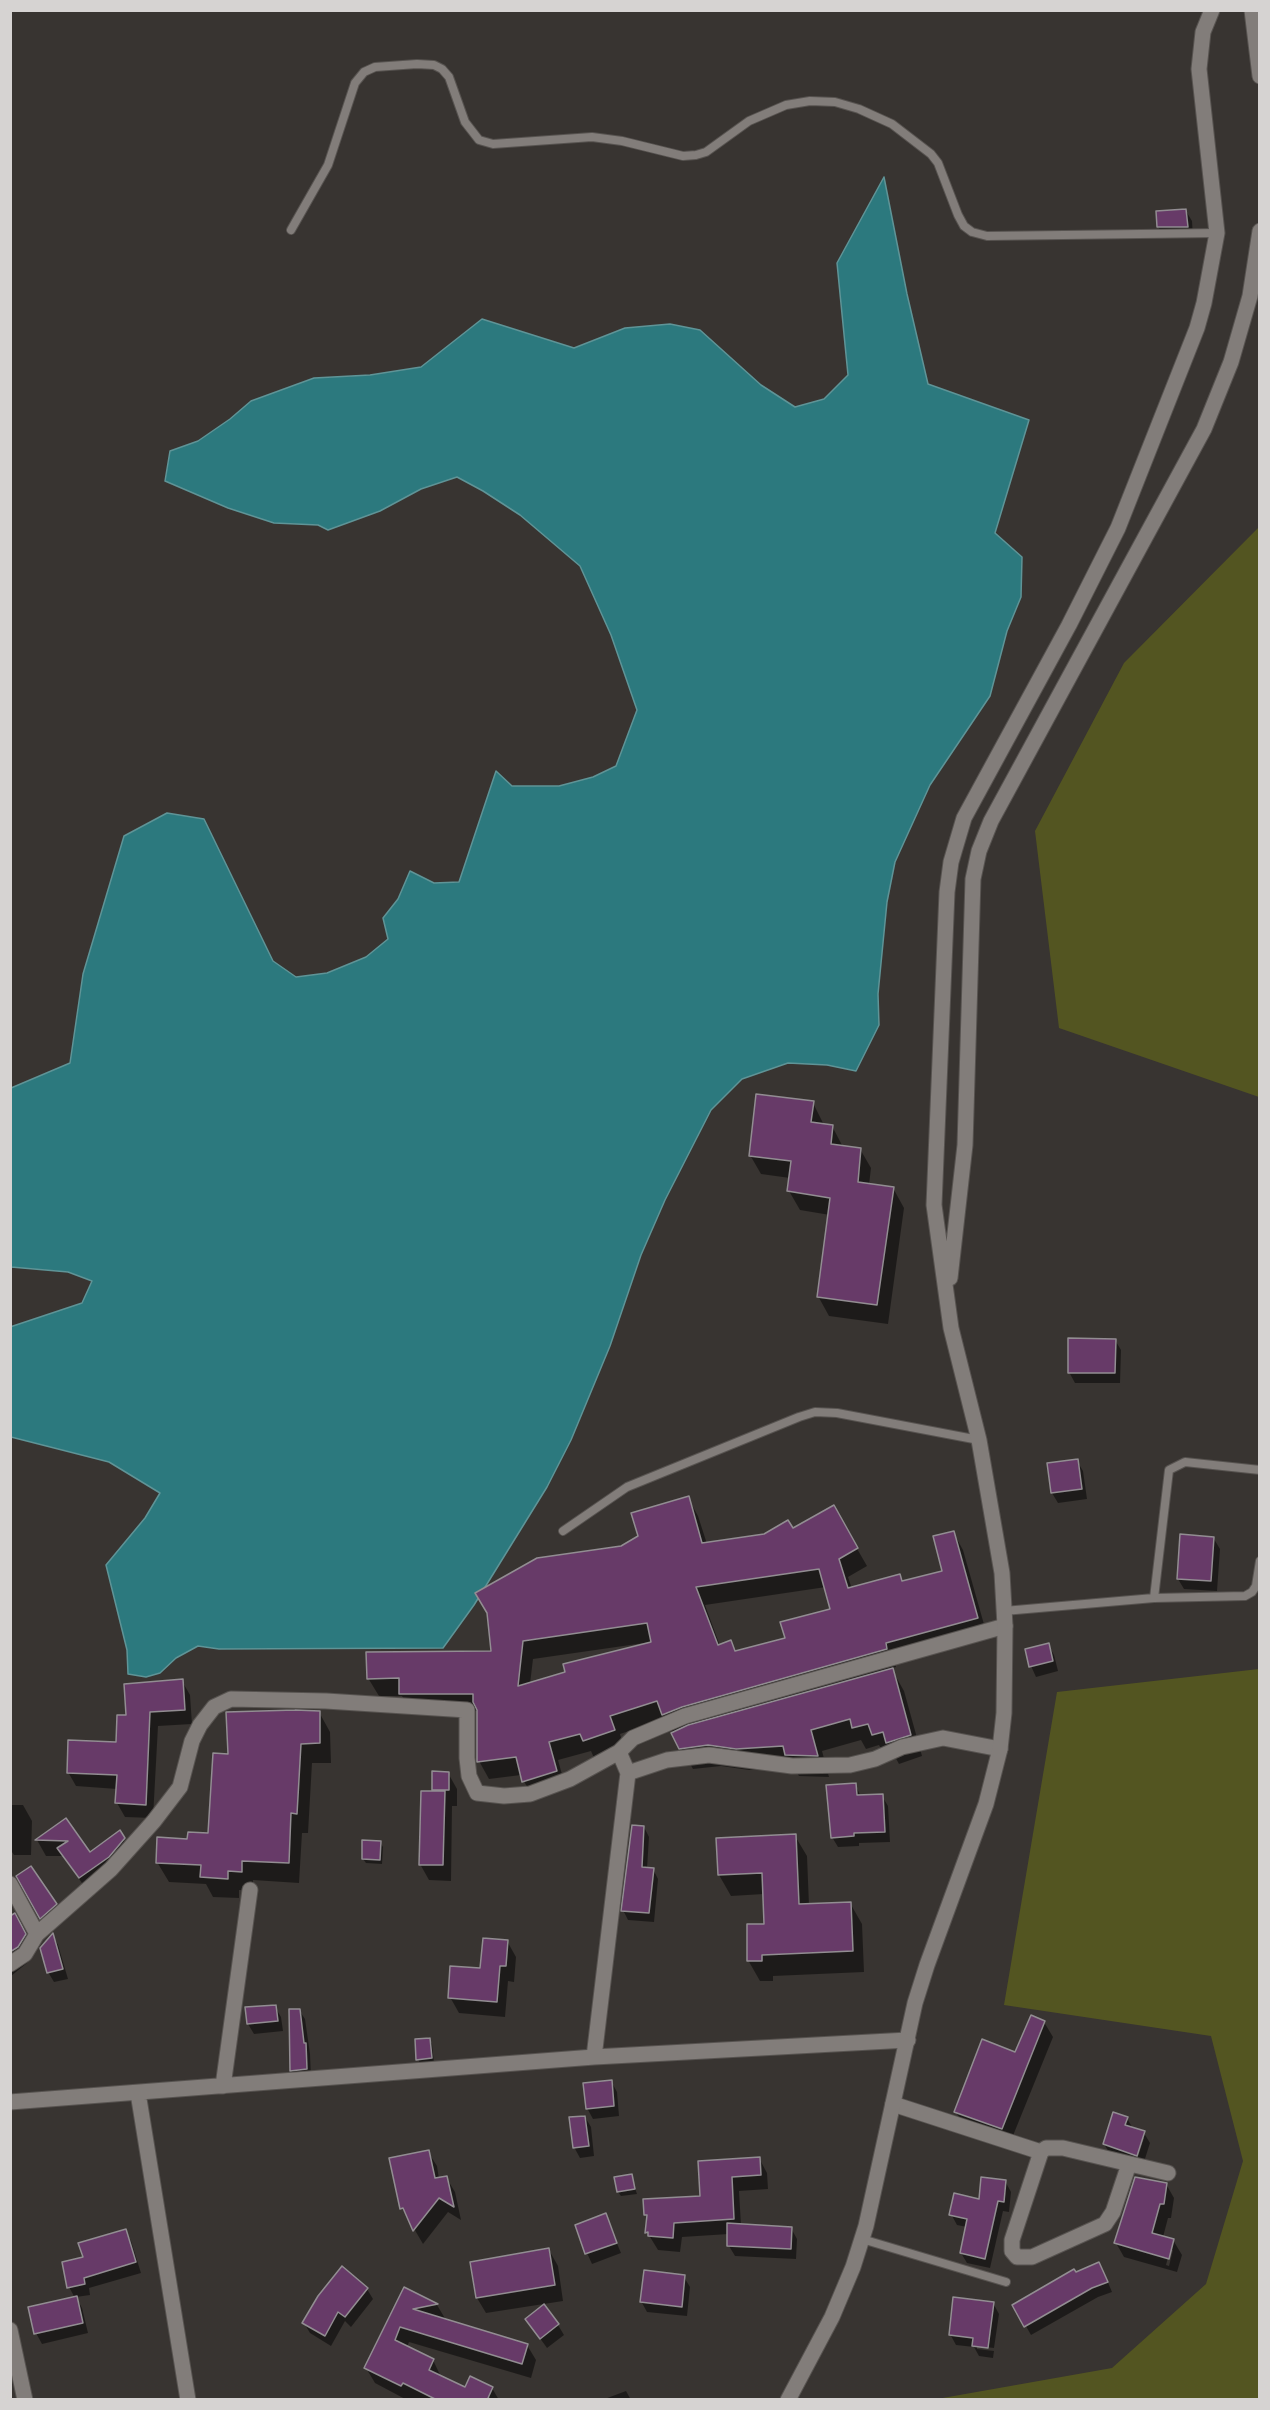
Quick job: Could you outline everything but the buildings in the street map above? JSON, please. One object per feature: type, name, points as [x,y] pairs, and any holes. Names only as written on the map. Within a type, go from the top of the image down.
[{"type":"street","points":[[788,2400],[832,2316],[862,2239],[927,1965],[986,1804],[1000,1749],[1004,1713],[1002,1573],[979,1440],[951,1329],[934,1204],[947,892],[955,846],[964,818],[1069,625],[1118,528],[1197,328],[1212,266],[1216,233],[1199,69],[1203,32],[1212,10]]},
{"type":"street","points":[[1252,10],[1260,76]]},
{"type":"street","points":[[948,1299],[967,1119],[973,879],[979,851],[991,821],[1204,429],[1231,362],[1250,296],[1260,231]]},
{"type":"street","points":[[10,1964],[25,1954],[37,1934],[111,1869],[154,1821],[180,1787],[192,1741],[200,1725],[214,1707],[231,1699],[326,1701],[467,1710],[469,1776],[477,1793],[504,1796],[530,1794],[570,1779],[619,1752],[633,1738],[685,1716],[1004,1618]]},
{"type":"street","points":[[628,1773],[667,1760],[709,1755],[792,1766],[850,1765],[875,1759],[902,1747],[943,1738],[1000,1749]]},
{"type":"street","points":[[594,2057],[628,1773],[619,1752]]},
{"type":"street","points":[[10,1884],[37,1934]]},
{"type":"street","points":[[223,2086],[250,1890]]},
{"type":"street","points":[[10,2102],[594,2057],[908,2040]]},
{"type":"street","points":[[138,2093],[188,2400]]},
{"type":"street","points":[[893,2104],[1041,2152]]},
{"type":"street","points":[[1129,2164],[1113,2212],[1105,2224],[1032,2257],[1017,2257],[1012,2251],[1012,2240],[1041,2152],[1046,2148],[1063,2148],[1168,2173]]},
{"type":"street","points":[[10,2330],[25,2400]]},
{"type":"lane","points":[[291,230],[328,165],[355,83],[364,72],[375,67],[417,64],[434,65],[442,69],[449,77],[465,122],[479,140],[493,144],[592,137],[622,141],[683,156],[696,155],[706,152],[749,121],[786,105],[810,101],[835,102],[859,109],[892,124],[931,153],[938,163],[958,215],[964,226],[972,232],[987,236],[1216,233]]},
{"type":"lane","points":[[563,1531],[627,1487],[815,1412],[837,1413],[979,1440]]},
{"type":"lane","points":[[1154,1598],[1169,1470],[1185,1462],[1260,1470]]},
{"type":"lane","points":[[1004,1618],[1154,1598],[1245,1596],[1256,1586],[1260,1561]]},
{"type":"lane","points":[[862,2239],[1006,2282]]},
{"type":"shaded area","points":[[1259,527],[1259,1097],[1059,1028],[1035,831],[1124,663]]},
{"type":"shaded area","points":[[1259,1669],[1259,2399],[937,2399],[1112,2368],[1206,2284],[1243,2161],[1211,2036],[1004,2005],[1057,1692]]},
{"type":"water","points":[[884,177],[907,294],[928,384],[1029,420],[995,533],[1022,557],[1021,597],[1007,631],[990,696],[930,785],[895,862],[887,902],[878,994],[879,1025],[856,1071],[827,1065],[788,1063],[742,1079],[711,1110],[665,1200],[641,1255],[610,1346],[571,1440],[547,1487],[474,1605],[443,1648],[219,1649],[198,1646],[176,1658],[160,1673],[146,1677],[128,1674],[127,1650],[106,1565],[145,1518],[160,1493],[109,1462],[11,1437],[10,1327],[82,1303],[92,1281],[68,1272],[11,1267],[11,1088],[70,1063],[83,974],[124,836],[167,813],[204,819],[273,961],[296,977],[327,973],[366,957],[388,939],[383,918],[398,899],[410,871],[434,883],[459,882],[496,771],[512,786],[559,786],[593,777],[616,766],[637,710],[611,635],[580,566],[520,515],[483,491],[457,477],[421,489],[380,511],[328,530],[318,525],[274,523],[228,508],[165,481],[170,451],[198,441],[251,401],[314,378],[370,375],[421,367],[482,319],[574,348],[625,328],[670,324],[700,330],[761,385],[795,407],[824,399],[848,375],[837,263]]}]
